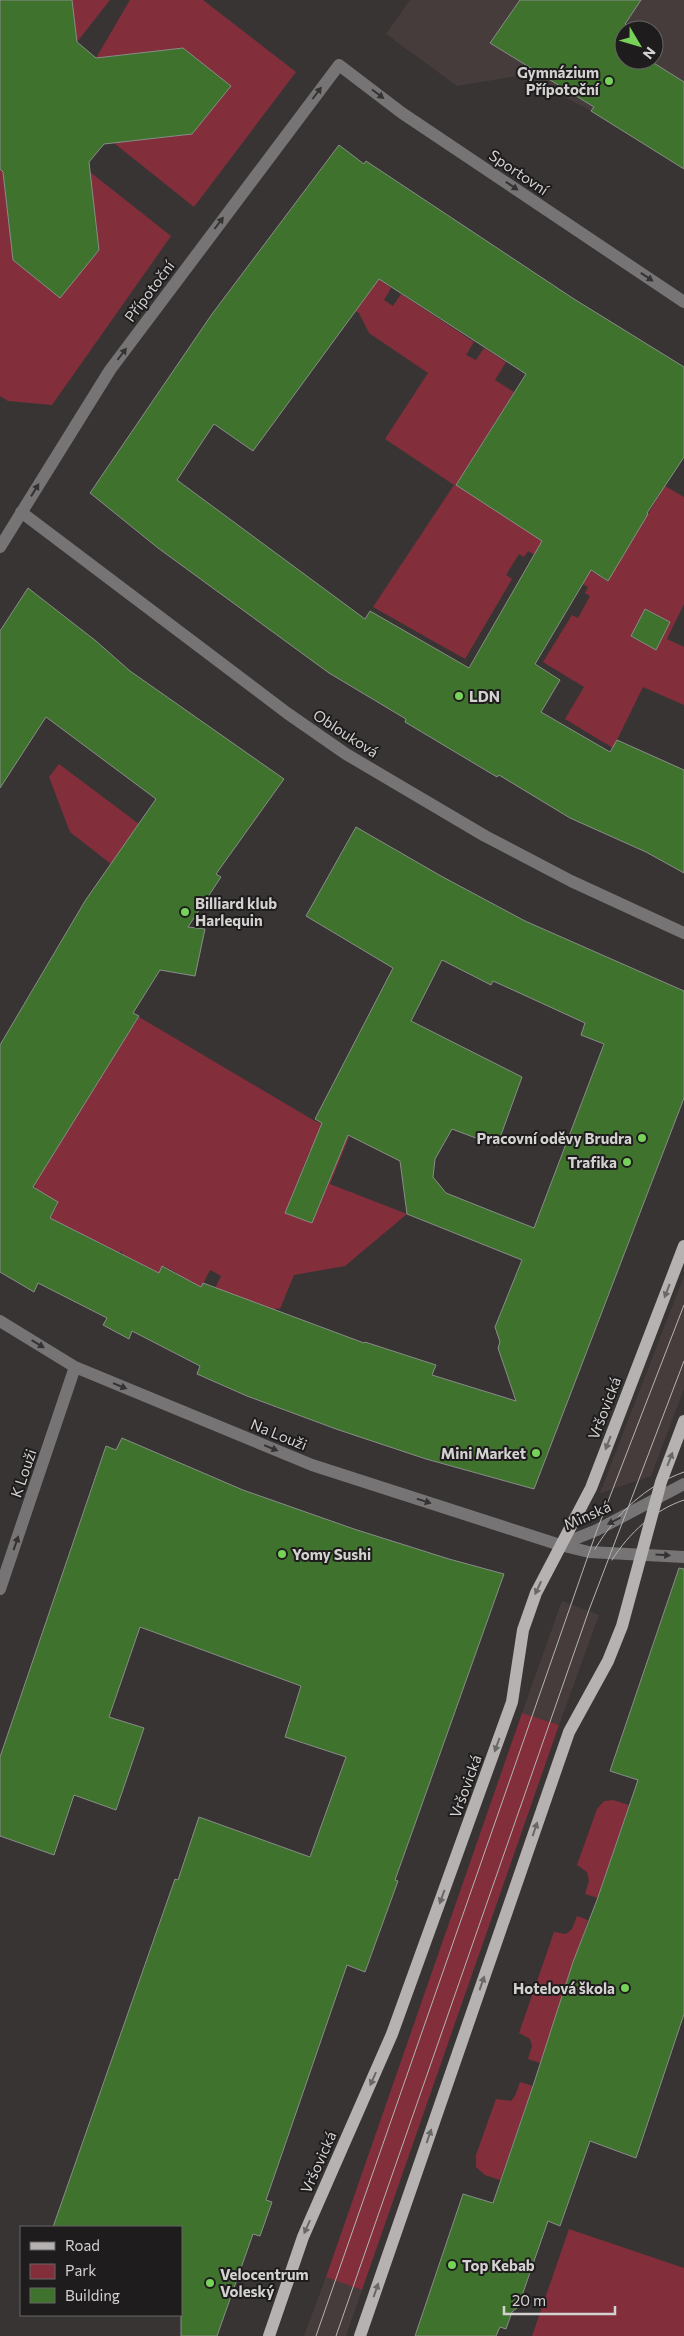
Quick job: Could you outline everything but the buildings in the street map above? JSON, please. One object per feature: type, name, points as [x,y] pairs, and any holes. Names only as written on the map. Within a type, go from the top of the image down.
[{"type":"main road","name":"Vršovická","points":[[269,2336],[303,2237],[392,2034],[512,1702],[523,1630],[529,1612],[560,1545],[591,1488],[684,1246]]},
{"type":"main road","points":[[360,2336],[569,1732],[608,1661],[622,1626],[657,1498],[684,1421]]},
{"type":"street","name":"Sportovní","points":[[339,65],[402,113],[684,302]]},
{"type":"street","name":"Přípotoční","points":[[0,547],[110,370],[339,65]]},
{"type":"street","name":"Oblouková","points":[[21,512],[287,713],[346,754],[494,841],[571,881],[684,933]]},
{"type":"street","name":"Na Louži","points":[[0,1322],[75,1368],[312,1465],[560,1545]]},
{"type":"street","name":"K Louži","points":[[0,1590],[75,1368]]},
{"type":"street","name":"Minská","points":[[560,1545],[597,1530],[684,1484]]},
{"type":"street","name":"Minská","points":[[560,1545],[589,1552],[684,1557]]},
{"type":"shaded area","name":"Gymnázium Přípotoční","points":[[410,0],[684,0],[684,169],[591,111],[523,75],[457,86],[386,34]]},
{"type":"shaded area","points":[[684,1276],[684,1389],[651,1476],[600,1493]]},
{"type":"shaded area","points":[[562,1601],[599,1615],[559,1725],[522,1713]]},
{"type":"shaded area","points":[[326,2277],[362,2290],[346,2336],[304,2336]]},
{"type":"green space","points":[[72,0],[110,0],[77,42]]},
{"type":"green space","points":[[130,0],[203,0],[296,72],[194,207],[114,143],[192,134],[230,86],[183,48],[96,58]]},
{"type":"green space","points":[[0,169],[3,172],[13,260],[60,297],[99,250],[90,172],[171,236],[52,405],[8,401],[0,396]]},
{"type":"green space","points":[[357,267],[386,276],[382,281],[391,288],[384,300],[393,306],[401,294],[474,342],[466,355],[476,360],[484,348],[506,362],[495,380],[514,392],[456,485],[607,581],[665,486],[684,497],[684,604],[667,639],[684,647],[684,705],[643,687],[613,748],[565,719],[584,687],[543,662],[572,615],[578,618],[590,596],[585,593],[588,587],[528,551],[524,557],[519,554],[506,575],[512,579],[465,659],[373,607],[454,485],[385,439],[428,373],[369,333],[359,313],[355,311]],"holes":[[[645,609],[670,622],[656,649],[631,637]]]},
{"type":"green space","points":[[59,764],[139,824],[111,864],[70,832],[49,777]]},
{"type":"green space","points":[[139,1017],[313,1120],[349,1137],[330,1184],[407,1214],[345,1266],[294,1275],[280,1309],[277,1308],[275,1310],[209,1301],[221,1276],[210,1270],[198,1294],[172,1281],[177,1273],[164,1266],[159,1274],[124,1256],[121,1251],[119,1253],[50,1219],[58,1204],[36,1189],[36,1186],[32,1187],[83,1103]],"holes":[[[310,1150],[337,1162],[312,1223],[285,1213]]]},
{"type":"green space","points":[[522,1713],[559,1725],[362,2290],[326,2277]]},
{"type":"green space","points":[[613,1800],[629,1805],[598,1898],[585,1894],[589,1881],[587,1872],[577,1865],[597,1809],[604,1801]]},
{"type":"green space","points":[[577,1916],[588,1920],[540,2063],[528,2059],[532,2046],[530,2039],[519,2033],[554,1932],[566,1934],[572,1929]]},
{"type":"green space","points":[[520,2082],[533,2086],[500,2180],[485,2175],[476,2167],[476,2155],[496,2099],[511,2101]]},
{"type":"green space","points":[[569,2229],[684,2268],[684,2336],[532,2336]]},
{"type":"tram line","points":[[316,2336],[597,1530],[684,1305]]},
{"type":"tram line","points":[[336,2336],[589,1610],[684,1361]]},
{"type":"tram line","points":[[595,1549],[613,1524],[633,1502],[657,1485],[684,1472]]},
{"type":"tram line","points":[[612,1560],[626,1541],[643,1524],[662,1510],[684,1500]]},
{"type":"place","name":"Gymnázium Přípotoční","points":[[609,81]]},
{"type":"place","name":"LDN","points":[[459,696]]},
{"type":"place","name":"Billiard klub Harlequin","points":[[185,912]]},
{"type":"place","name":"Pracovní oděvy Brudra","points":[[642,1138]]},
{"type":"place","name":"Trafika","points":[[627,1162]]},
{"type":"place","name":"Mini Market","points":[[536,1453]]},
{"type":"place","name":"Yomy Sushi","points":[[282,1554]]},
{"type":"place","name":"Hotelová škola","points":[[625,1988]]},
{"type":"place","name":"Top Kebab","points":[[452,2265]]},
{"type":"place","name":"Velocentrum Voleský","points":[[210,2283]]}]
